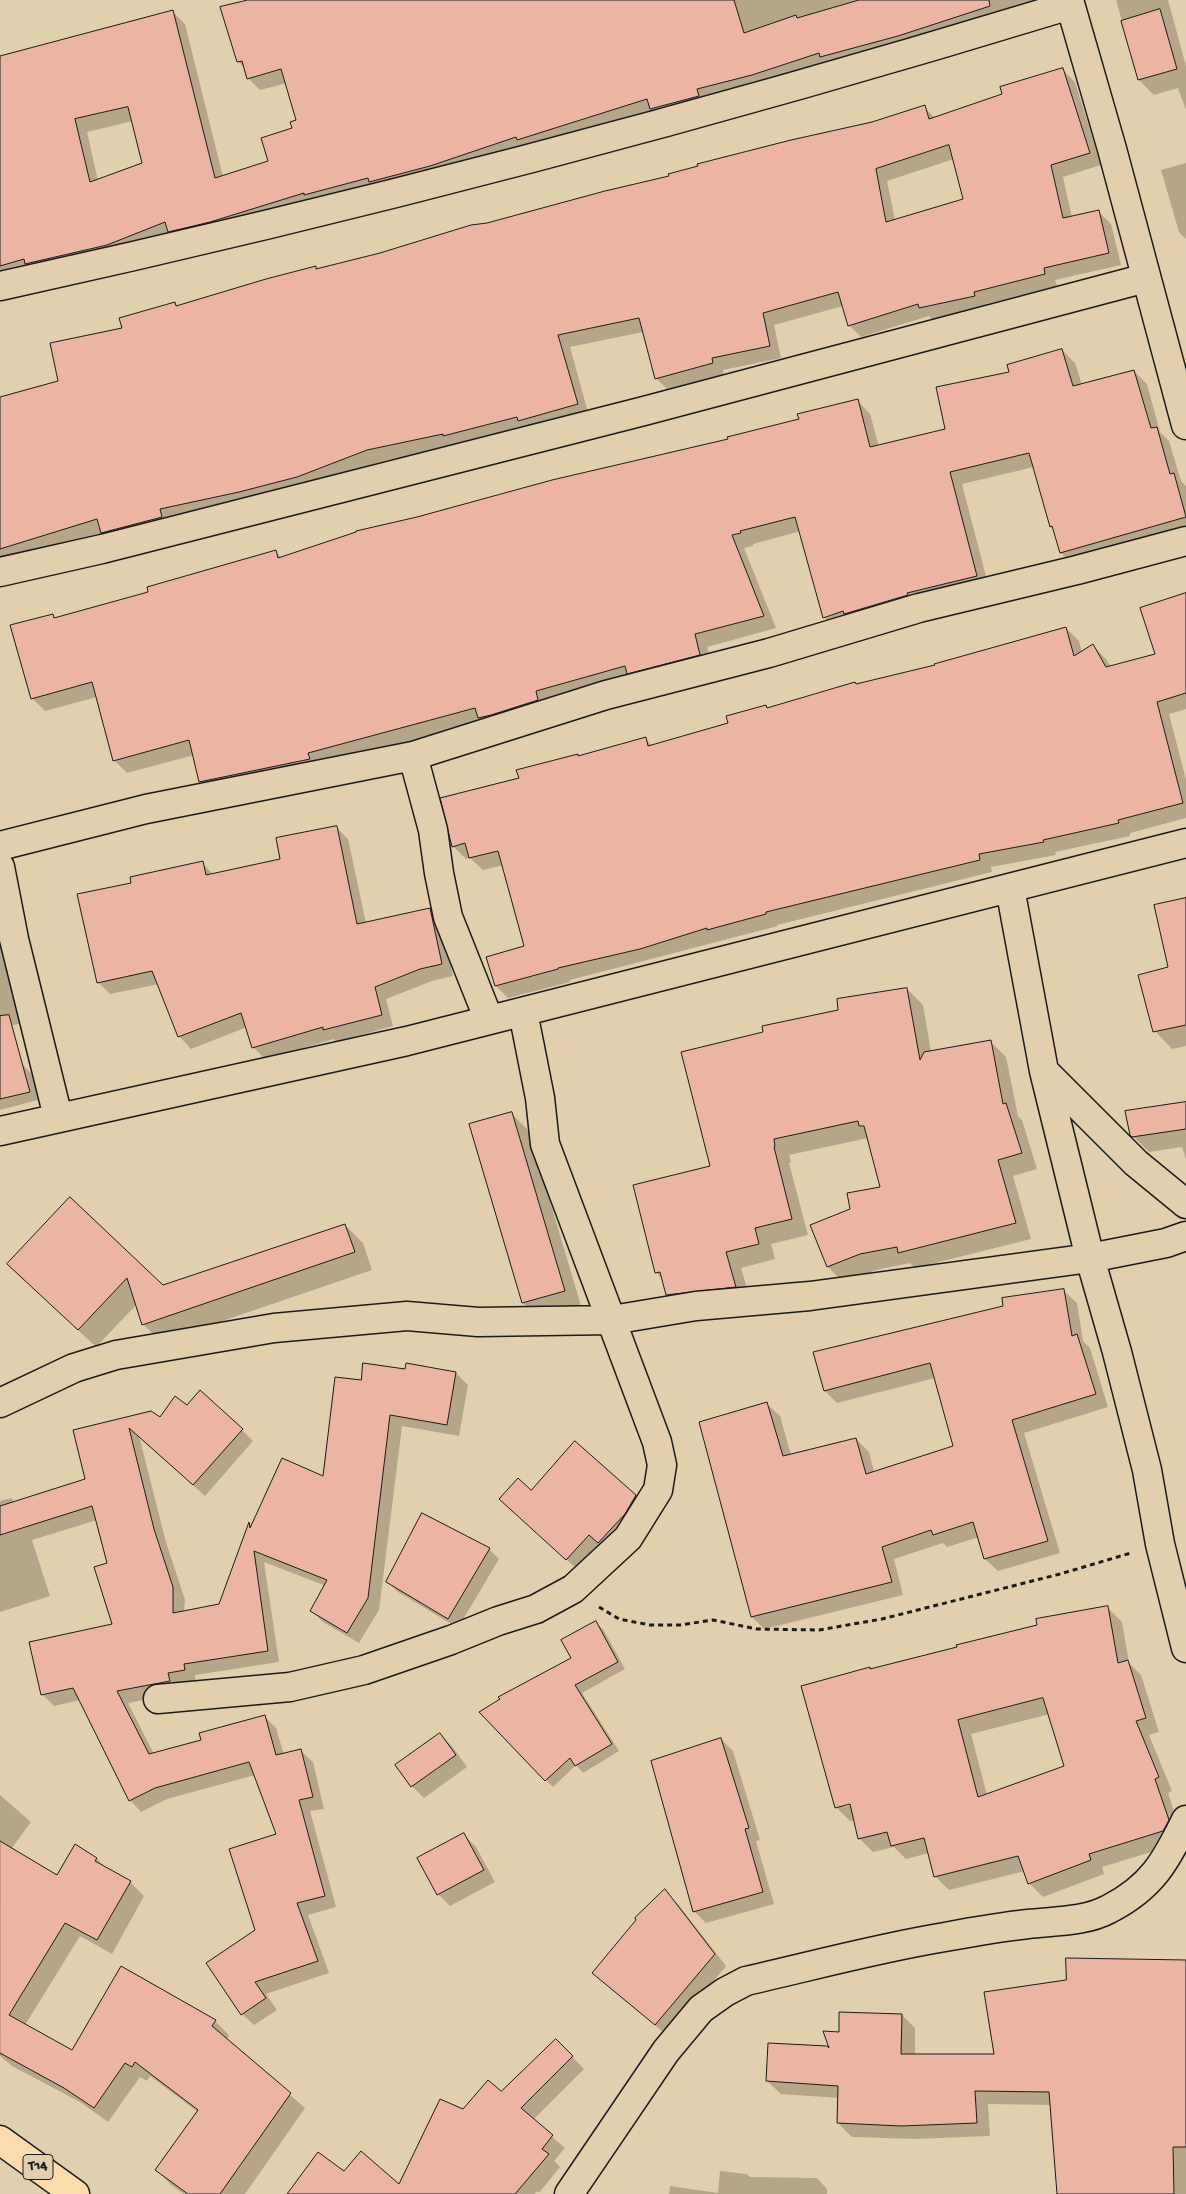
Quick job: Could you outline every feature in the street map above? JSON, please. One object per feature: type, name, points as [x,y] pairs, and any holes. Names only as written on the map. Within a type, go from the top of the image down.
[{"type":"highway","name":"T14","points":[[0,2140],[75,2194]]},
{"type":"street","points":[[0,286],[162,250],[434,185],[918,52],[1070,2],[1112,149],[1186,425]]},
{"type":"street","points":[[0,572],[111,546],[644,411],[1146,278]]},
{"type":"street","points":[[0,846],[146,809],[413,756],[606,695],[769,653],[919,608],[1077,570],[1186,541]]},
{"type":"street","points":[[413,756],[433,830],[438,873],[448,917],[489,1020]]},
{"type":"street","points":[[0,1131],[297,1066],[523,1012],[1186,843]]},
{"type":"street","points":[[0,867],[18,957],[58,1117]]},
{"type":"street","points":[[1010,888],[1044,1071],[1090,1258],[1117,1352],[1146,1470],[1160,1544],[1186,1648]]},
{"type":"street","points":[[158,1699],[290,1687],[364,1670],[536,1609],[573,1588],[628,1538],[658,1490],[662,1465],[657,1442],[545,1144],[540,1098],[523,1012]]},
{"type":"street","points":[[1044,1071],[1136,1163],[1186,1204]]},
{"type":"street","points":[[0,1403],[74,1368],[116,1355],[274,1328],[407,1316],[478,1322],[612,1320],[696,1306],[810,1296],[1090,1258],[1166,1243],[1186,1236]]},
{"type":"street","points":[[569,2194],[666,2051],[701,2009],[725,1992],[746,1981],[944,1937],[1094,1915],[1108,1910],[1127,1899],[1152,1879],[1169,1854],[1186,1820]]},
{"type":"path","points":[[573,1588],[602,1610],[619,1618],[650,1626],[680,1625],[713,1620],[757,1629],[819,1630],[882,1619],[1060,1574],[1160,1544]]},
{"type":"building","points":[[248,0],[734,0],[744,33],[796,15],[797,18],[859,0],[989,0],[990,6],[898,36],[820,57],[819,53],[752,75],[697,89],[699,96],[650,109],[647,99],[517,140],[516,137],[430,166],[369,182],[368,178],[304,195],[304,193],[210,222],[168,232],[165,222],[107,245],[25,264],[24,259],[0,266],[0,56],[173,10],[215,178],[268,161],[261,138],[292,128],[290,122],[296,120],[281,69],[247,79],[242,61],[237,62],[220,7]],"holes":[[[128,107],[142,163],[90,182],[75,119]]]},
{"type":"building","points":[[1160,9],[1177,69],[1138,80],[1121,21]]},
{"type":"building","points":[[1063,68],[1090,153],[1051,165],[1063,218],[1099,210],[1109,253],[1044,268],[1045,274],[974,292],[975,296],[919,308],[918,304],[848,326],[838,292],[763,313],[770,346],[712,358],[713,363],[655,379],[639,318],[558,335],[578,404],[518,421],[517,417],[443,436],[443,434],[367,450],[297,477],[160,509],[162,517],[101,533],[97,519],[0,549],[0,397],[58,381],[50,343],[122,328],[119,318],[175,302],[176,306],[316,266],[316,269],[380,253],[471,225],[487,223],[669,176],[668,174],[698,166],[697,164],[872,122],[925,105],[929,119],[1002,94],[1000,87]],"holes":[[[949,145],[963,199],[886,222],[876,169]]]},
{"type":"building","points":[[1062,349],[1073,386],[1134,370],[1151,428],[1157,427],[1170,474],[1174,473],[1186,517],[1060,553],[1052,526],[1050,527],[1029,453],[950,472],[977,576],[907,593],[908,595],[844,614],[843,611],[823,618],[795,517],[740,531],[741,533],[732,535],[764,616],[695,634],[700,655],[627,674],[625,666],[536,691],[538,700],[491,715],[478,718],[475,708],[308,753],[310,759],[199,782],[189,740],[113,761],[92,682],[31,699],[10,625],[53,614],[54,618],[148,592],[147,587],[276,550],[278,558],[356,531],[417,517],[552,480],[728,439],[727,437],[799,419],[797,414],[858,399],[870,447],[945,429],[936,387],[1009,372],[1007,365]]},
{"type":"building","points":[[1186,593],[1186,693],[1157,702],[1183,803],[1118,820],[1119,823],[1043,840],[1044,842],[979,854],[980,860],[766,912],[766,914],[707,930],[707,928],[640,949],[558,968],[495,986],[486,957],[524,946],[498,851],[469,858],[465,843],[452,847],[440,798],[519,778],[516,770],[578,754],[578,756],[646,737],[648,746],[728,723],[726,716],[766,705],[767,708],[855,682],[856,684],[935,665],[1066,627],[1074,656],[1093,644],[1106,667],[1155,654],[1140,608]]},
{"type":"building","points":[[337,826],[357,924],[430,908],[442,964],[420,969],[375,987],[382,1015],[323,1030],[323,1027],[252,1048],[241,1013],[178,1037],[152,971],[97,983],[77,894],[131,883],[130,877],[203,861],[206,875],[280,859],[276,838]]},
{"type":"building","points":[[1186,898],[1186,1025],[1153,1032],[1138,975],[1168,967],[1154,905]]},
{"type":"building","points":[[907,988],[920,1060],[924,1052],[991,1040],[1003,1104],[1006,1103],[1022,1153],[998,1160],[1016,1223],[898,1253],[897,1247],[860,1254],[827,1267],[810,1225],[850,1209],[847,1193],[880,1187],[864,1126],[859,1126],[858,1121],[774,1139],[774,1147],[792,1219],[755,1228],[759,1244],[726,1252],[736,1287],[666,1295],[660,1272],[655,1273],[633,1185],[710,1166],[681,1052],[763,1032],[762,1026],[838,1010],[837,999]]},
{"type":"building","points":[[9,1015],[30,1092],[0,1099],[0,1016]]},
{"type":"building","points":[[1186,1102],[1186,1129],[1132,1137],[1130,1135],[1125,1111]]},
{"type":"building","points":[[512,1112],[565,1291],[522,1303],[469,1124]]},
{"type":"building","points":[[70,1197],[163,1285],[345,1224],[355,1252],[142,1325],[127,1278],[78,1330],[7,1264]]},
{"type":"building","points":[[1064,1289],[1072,1336],[1077,1334],[1096,1394],[1012,1420],[1048,1541],[984,1559],[973,1522],[933,1535],[931,1530],[882,1547],[892,1582],[751,1617],[699,1422],[767,1402],[783,1456],[856,1438],[866,1474],[953,1446],[930,1363],[824,1391],[813,1352],[1003,1306],[1002,1298]]},
{"type":"building","points":[[363,1363],[405,1369],[406,1363],[456,1372],[447,1425],[390,1415],[368,1598],[347,1633],[310,1611],[327,1580],[254,1551],[268,1651],[184,1664],[185,1670],[168,1673],[170,1681],[117,1691],[149,1754],[201,1740],[199,1733],[265,1715],[276,1755],[301,1749],[313,1797],[299,1800],[325,1896],[297,1903],[318,1961],[255,1982],[266,1998],[241,2015],[206,1963],[255,1930],[229,1849],[276,1834],[249,1762],[155,1788],[129,1801],[73,1688],[41,1695],[29,1642],[112,1624],[94,1567],[107,1563],[92,1506],[0,1535],[0,1506],[85,1479],[73,1430],[151,1411],[160,1417],[175,1396],[187,1405],[200,1390],[243,1429],[193,1485],[129,1428],[154,1529],[173,1587],[173,1613],[219,1604],[249,1522],[250,1528],[282,1458],[323,1476],[335,1377],[361,1380]]},
{"type":"building","points":[[575,1441],[636,1495],[625,1514],[598,1543],[589,1535],[566,1560],[499,1499],[518,1478],[531,1490]]},
{"type":"building","points":[[422,1513],[490,1548],[448,1619],[386,1582]]},
{"type":"building","points":[[1108,1606],[1118,1663],[1128,1660],[1146,1718],[1136,1721],[1159,1777],[1155,1779],[1169,1820],[1163,1831],[1089,1854],[1091,1860],[1028,1884],[1018,1856],[934,1877],[924,1838],[891,1846],[887,1832],[858,1839],[850,1804],[835,1808],[801,1686],[1037,1625],[1036,1619]],"holes":[[[1043,1698],[1064,1766],[978,1797],[958,1720]]]},
{"type":"building","points":[[596,1621],[618,1662],[575,1685],[612,1744],[575,1766],[570,1758],[545,1781],[479,1712],[500,1699],[498,1697],[571,1658],[561,1640]]},
{"type":"building","points":[[440,1733],[456,1755],[411,1787],[395,1765]]},
{"type":"building","points":[[721,1738],[749,1828],[745,1829],[763,1892],[693,1912],[651,1761]]},
{"type":"building","points":[[464,1833],[484,1870],[437,1895],[417,1858]]},
{"type":"building","points":[[0,1841],[57,1875],[75,1844],[97,1858],[95,1861],[131,1881],[97,1940],[65,1923],[9,2015],[72,2050],[121,1966],[216,2020],[212,2026],[291,2093],[220,2194],[188,2194],[155,2170],[198,2110],[135,2062],[132,2067],[125,2063],[94,2108],[64,2088],[0,2053]]},
{"type":"building","points":[[665,1889],[715,1954],[655,2025],[592,1973],[636,1920],[635,1918]]},
{"type":"building","points":[[1066,1958],[1186,1960],[1186,2147],[1173,2147],[1174,2194],[1057,2194],[1049,2092],[975,2091],[977,2123],[901,2126],[837,2123],[838,2086],[766,2081],[768,2043],[827,2046],[829,2048],[823,2031],[839,2032],[839,2012],[902,2014],[901,2054],[994,2054],[984,1992],[1066,1980]]},
{"type":"building","points":[[556,2039],[573,2056],[521,2108],[553,2135],[542,2149],[549,2154],[515,2194],[287,2194],[318,2152],[344,2171],[361,2151],[399,2184],[440,2099],[463,2109],[488,2080],[501,2091]]}]
